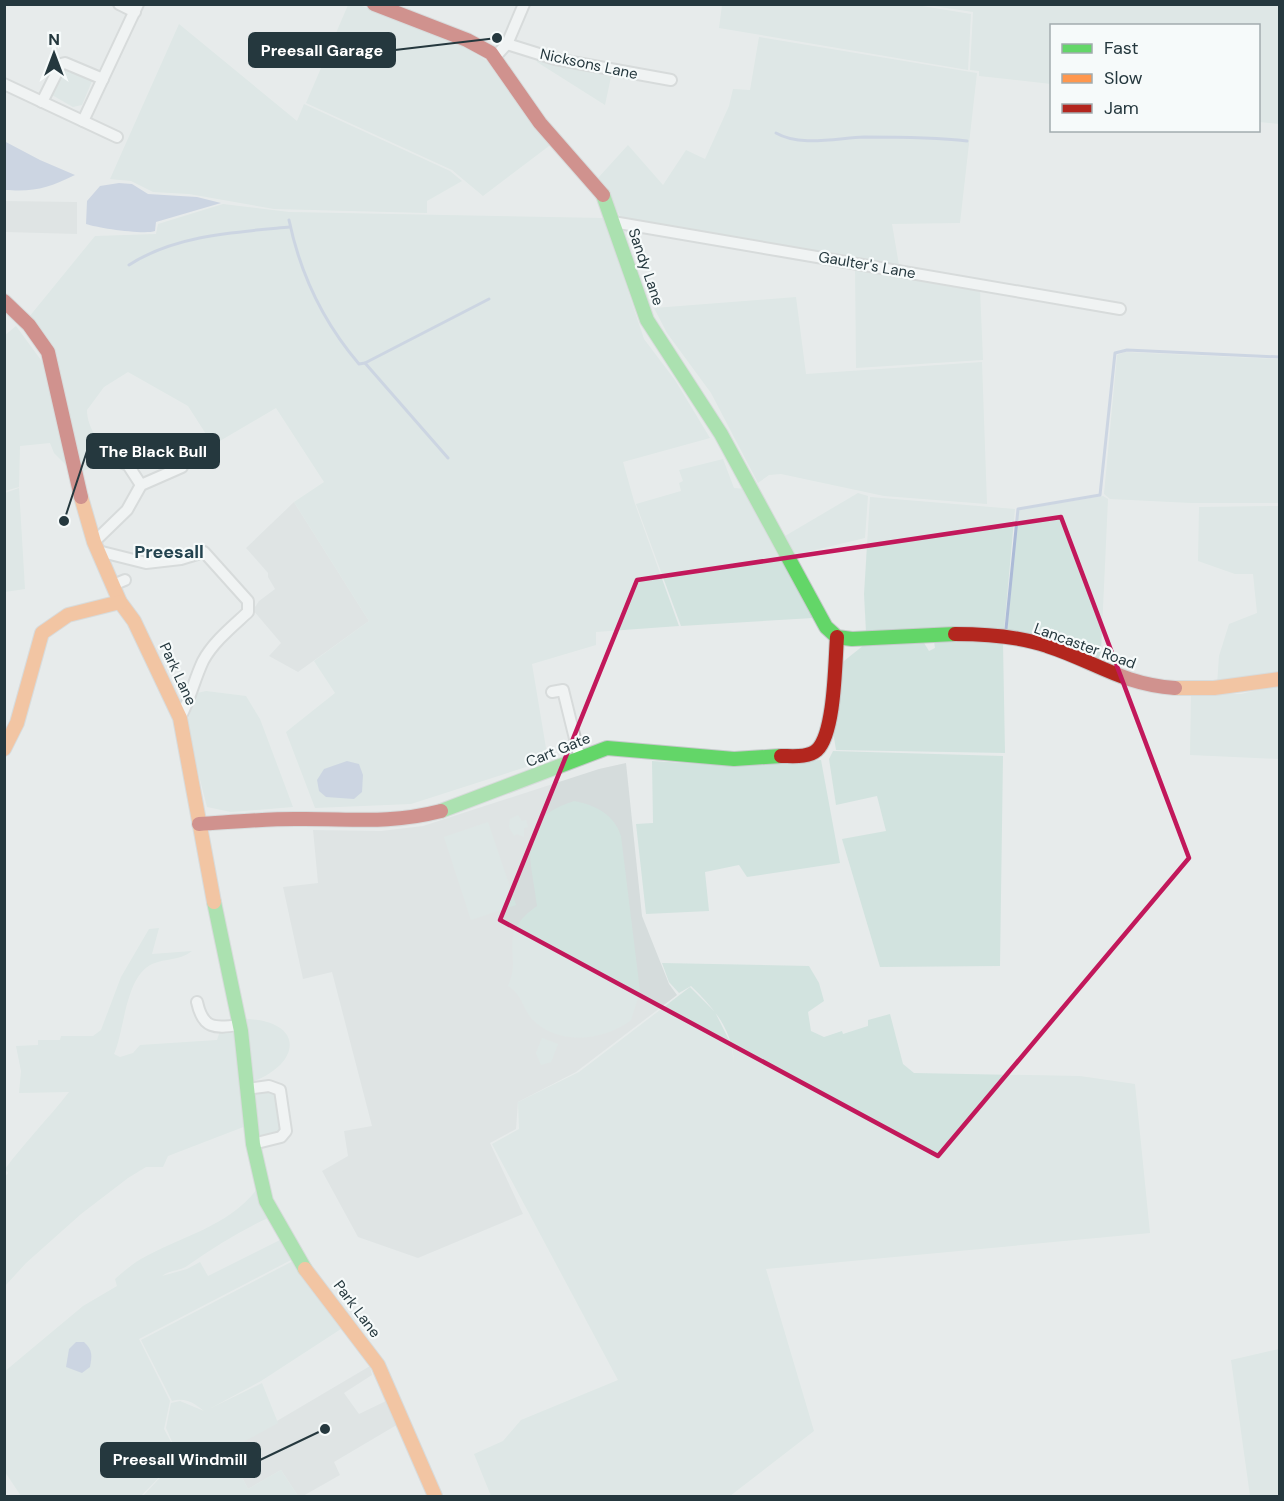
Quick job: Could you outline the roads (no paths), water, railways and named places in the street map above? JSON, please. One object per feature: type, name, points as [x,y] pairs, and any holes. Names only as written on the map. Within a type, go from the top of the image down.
[{"type":"main road","name":"Sandy Lane","points":[[374,4],[467,40],[495,57],[540,123],[603,196],[647,320],[721,434],[826,627],[837,637]]},
{"type":"main road","name":"Park Lane","points":[[4,301],[37,335],[53,366],[77,484],[96,546],[119,583],[120,602],[134,621],[180,718],[240,1025],[253,1144],[266,1201],[304,1267],[378,1365],[435,1497]]},
{"type":"main road","points":[[4,749],[17,723],[42,633],[57,621],[76,612],[120,602]]},
{"type":"main road","name":"Lancaster Road","points":[[837,637],[852,639],[966,634],[1038,643],[1106,672],[1164,687],[1205,690],[1249,686],[1280,679]]},
{"type":"main road","name":"Cart Gate","points":[[199,824],[296,819],[379,822],[411,819],[458,807],[607,748],[734,759],[807,755],[818,749],[828,729],[837,637]]},
{"type":"street","points":[[83,121],[136,8],[119,4]]},
{"type":"street","points":[[495,57],[507,44],[524,4]]},
{"type":"street","name":"Nicksons Lane","points":[[507,44],[555,59],[671,80]]},
{"type":"street","points":[[42,102],[61,64],[65,63],[103,79]]},
{"type":"street","points":[[4,84],[117,137]]},
{"type":"street","name":"Gaulter's Lane","points":[[613,222],[1120,309]]},
{"type":"street","points":[[105,444],[110,458],[128,465],[141,485]]},
{"type":"street","points":[[180,718],[190,699],[204,660],[224,634],[248,612],[248,601],[210,555],[204,552],[181,559],[146,563],[96,546],[127,510],[141,485],[182,467]]},
{"type":"street","points":[[552,692],[562,690],[580,759]]},
{"type":"street","points":[[197,1002],[195,1020],[216,1027],[240,1025]]},
{"type":"street","points":[[247,1089],[269,1086],[280,1090],[286,1131],[281,1137],[253,1144]]},
{"type":"water","points":[[4,141],[75,175],[42,188],[5,190]]},
{"type":"water","points":[[119,183],[132,184],[148,194],[197,197],[221,203],[156,222],[155,231],[150,232],[86,224],[87,201],[100,186]]},
{"type":"water","points":[[347,761],[359,764],[363,775],[362,792],[354,799],[326,797],[319,791],[317,780],[324,769]]},
{"type":"water","points":[[76,1342],[84,1342],[91,1353],[90,1367],[82,1373],[66,1367],[69,1349]]},
{"type":"waterway","points":[[776,133],[807,141],[864,137],[967,141]]},
{"type":"waterway","points":[[289,220],[307,278],[335,332],[359,364],[365,363],[448,458]]},
{"type":"waterway","points":[[129,265],[147,255],[186,241],[227,233],[290,227]]},
{"type":"waterway","points":[[365,363],[489,299]]},
{"type":"waterway","points":[[1006,629],[1018,509],[1100,495],[1115,353],[1127,350],[1280,357]]},
{"type":"place","name":"Preesall Garage","points":[[497,38]]},
{"type":"place","name":"The Black Bull","points":[[64,521]]},
{"type":"place","name":"Preesall Windmill","points":[[325,1429]]},
{"type":"district","name":"Preesall","points":[[169,552]]}]
